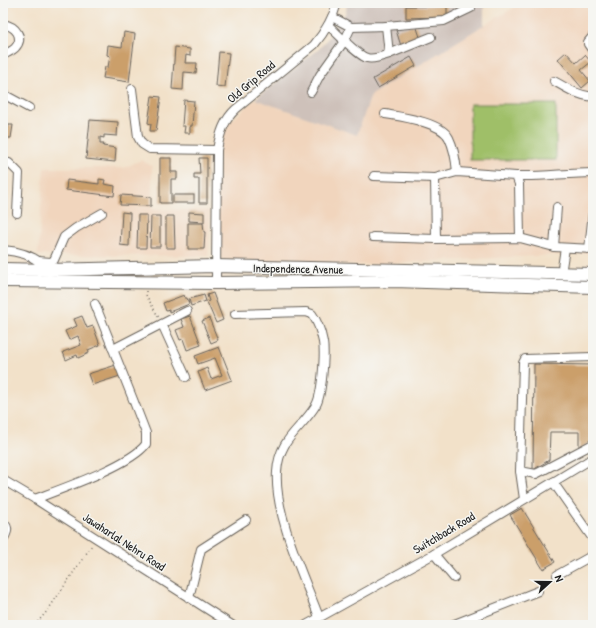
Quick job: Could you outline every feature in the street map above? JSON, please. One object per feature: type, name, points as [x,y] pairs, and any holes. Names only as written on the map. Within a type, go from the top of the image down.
[{"type":"highway","name":"Independence Avenue","points":[[3,269],[49,270],[215,266],[593,274]]},
{"type":"highway","name":"Independence Avenue","points":[[3,282],[216,283],[394,281],[593,287]]},
{"type":"street","name":"Old Grip Road","points":[[216,283],[217,150],[219,136],[229,116],[314,45],[321,37],[330,21],[337,3]]},
{"type":"street","points":[[330,21],[351,27],[386,26],[444,21],[471,8]]},
{"type":"street","points":[[330,21],[345,40],[356,51],[367,58],[377,58],[390,54],[431,37]]},
{"type":"street","points":[[3,24],[9,25],[15,29],[18,34],[18,43],[14,48],[3,55]]},
{"type":"street","points":[[386,26],[390,54]]},
{"type":"street","points":[[311,92],[327,63],[345,40],[351,27]]},
{"type":"street","points":[[593,36],[588,42],[593,51]]},
{"type":"street","points":[[554,81],[581,95],[593,97]]},
{"type":"street","points":[[132,89],[138,137],[142,144],[150,149],[217,150]]},
{"type":"street","points":[[3,94],[29,108]]},
{"type":"street","points":[[386,114],[422,122],[439,128],[449,137],[458,172]]},
{"type":"street","points":[[3,162],[9,163],[19,173],[17,213]]},
{"type":"street","points":[[374,176],[435,178],[458,172],[516,176],[554,176],[568,173],[593,174]]},
{"type":"street","points":[[516,176],[519,184],[520,238]]},
{"type":"street","points":[[435,178],[436,239]]},
{"type":"street","points":[[554,247],[557,207]]},
{"type":"street","points":[[373,237],[436,239],[520,238],[554,247],[591,249],[593,212]]},
{"type":"street","points":[[38,261],[51,262],[54,260],[64,237],[76,228],[102,213]]},
{"type":"street","points":[[561,274],[565,248]]},
{"type":"street","points":[[3,250],[19,252],[38,261],[49,270]]},
{"type":"street","points":[[35,499],[97,474],[138,453],[146,444],[146,433],[95,304]]},
{"type":"street","points":[[113,349],[187,311]]},
{"type":"street","points":[[235,314],[306,312],[312,314],[320,330],[323,344],[320,394],[316,404],[289,437],[282,450],[277,472],[277,489],[291,544],[319,617]]},
{"type":"street","points":[[162,324],[186,377]]},
{"type":"street","points":[[524,498],[520,470],[523,363],[525,359],[593,357]]},
{"type":"street","points":[[520,470],[536,474],[593,444]]},
{"type":"street","name":"Switchback Road","points":[[306,625],[434,554],[524,498],[593,458]]},
{"type":"street","name":"Jawaharlal Nehru Road","points":[[3,480],[232,625]]},
{"type":"street","points":[[553,482],[593,539]]},
{"type":"street","points":[[189,598],[201,549],[246,520]]},
{"type":"street","points":[[3,522],[8,530],[3,540]]},
{"type":"street","points":[[434,554],[454,578]]},
{"type":"street","points":[[557,575],[593,555]]},
{"type":"street","points":[[452,625],[538,591]]},
{"type":"path","points":[[147,289],[146,295],[162,324]]},
{"type":"path","points":[[34,625],[48,610],[97,539]]},
{"type":"shaded area","points":[[347,3],[484,3],[484,25],[371,95],[357,135],[255,99],[319,49],[333,32],[346,12]]},
{"type":"shaded area","points":[[522,3],[593,3],[593,253],[357,265],[217,260],[219,149],[225,127],[255,99],[357,135],[370,95]]},
{"type":"shaded area","points":[[141,160],[152,166],[152,209],[210,211],[208,256],[38,255],[44,168],[124,168]]},
{"type":"green space","points":[[470,104],[556,104],[556,160],[470,160]]},
{"type":"building","points":[[440,3],[447,3],[447,17],[406,18],[406,6],[440,6]]},
{"type":"building","points":[[416,25],[421,40],[401,46],[396,30]]},
{"type":"building","points":[[124,32],[135,34],[129,82],[103,78],[105,67],[108,67],[110,56],[107,55],[108,45],[122,47]]},
{"type":"building","points":[[175,47],[190,49],[190,56],[186,55],[185,63],[197,63],[196,73],[184,72],[183,90],[172,89]]},
{"type":"building","points":[[219,52],[229,53],[225,87],[216,86]]},
{"type":"building","points":[[566,52],[576,63],[585,55],[591,62],[581,70],[590,81],[582,88],[558,59]]},
{"type":"building","points":[[411,57],[416,66],[378,88],[373,79]]},
{"type":"building","points":[[152,96],[161,97],[156,131],[150,131],[151,124],[148,123]]},
{"type":"building","points":[[184,100],[194,101],[190,133],[184,133],[185,126],[182,126]]},
{"type":"building","points":[[90,120],[118,122],[117,136],[104,135],[104,138],[100,137],[100,144],[104,144],[103,146],[116,148],[115,162],[86,159]]},
{"type":"building","points":[[8,125],[13,125],[11,138],[7,138],[6,142],[3,141],[3,127],[8,128]]},
{"type":"building","points":[[160,158],[171,158],[171,172],[177,172],[177,179],[171,179],[171,203],[160,203]]},
{"type":"building","points":[[199,158],[207,158],[207,203],[199,203],[199,179],[194,179],[194,174],[200,174]]},
{"type":"building","points":[[99,179],[105,180],[104,184],[115,186],[114,196],[66,190],[67,180],[99,184]]},
{"type":"building","points":[[121,195],[151,197],[151,206],[120,205]]},
{"type":"building","points":[[173,195],[194,195],[194,203],[173,203]]},
{"type":"building","points":[[122,212],[130,213],[129,246],[120,245]]},
{"type":"building","points":[[189,212],[204,213],[204,222],[189,221]]},
{"type":"building","points":[[138,215],[147,215],[146,248],[137,248]]},
{"type":"building","points":[[151,216],[160,216],[160,247],[150,247]]},
{"type":"building","points":[[166,216],[174,216],[175,248],[166,248]]},
{"type":"building","points":[[188,223],[203,223],[205,232],[204,249],[188,249]]},
{"type":"building","points":[[213,293],[223,320],[216,323],[207,302],[209,301],[207,295]]},
{"type":"building","points":[[184,295],[189,304],[169,312],[169,310],[166,311],[163,303]]},
{"type":"building","points":[[204,295],[206,301],[191,306],[189,299]]},
{"type":"building","points":[[82,316],[87,328],[93,326],[100,345],[88,350],[89,353],[78,358],[77,355],[66,360],[63,352],[81,345],[78,336],[69,340],[65,331],[77,326],[74,319]]},
{"type":"building","points":[[190,316],[201,345],[187,350],[183,339],[180,340],[176,330],[184,327],[181,319]]},
{"type":"building","points":[[209,318],[218,340],[211,343],[202,321]]},
{"type":"building","points":[[219,347],[232,380],[205,390],[198,372],[207,368],[211,379],[222,375],[215,358],[198,364],[195,356]]},
{"type":"building","points":[[534,364],[593,365],[593,441],[579,449],[579,432],[550,432],[549,460],[533,470]]},
{"type":"building","points":[[116,365],[120,376],[92,385],[88,374]]},
{"type":"building","points":[[522,508],[555,562],[543,569],[510,515]]}]
